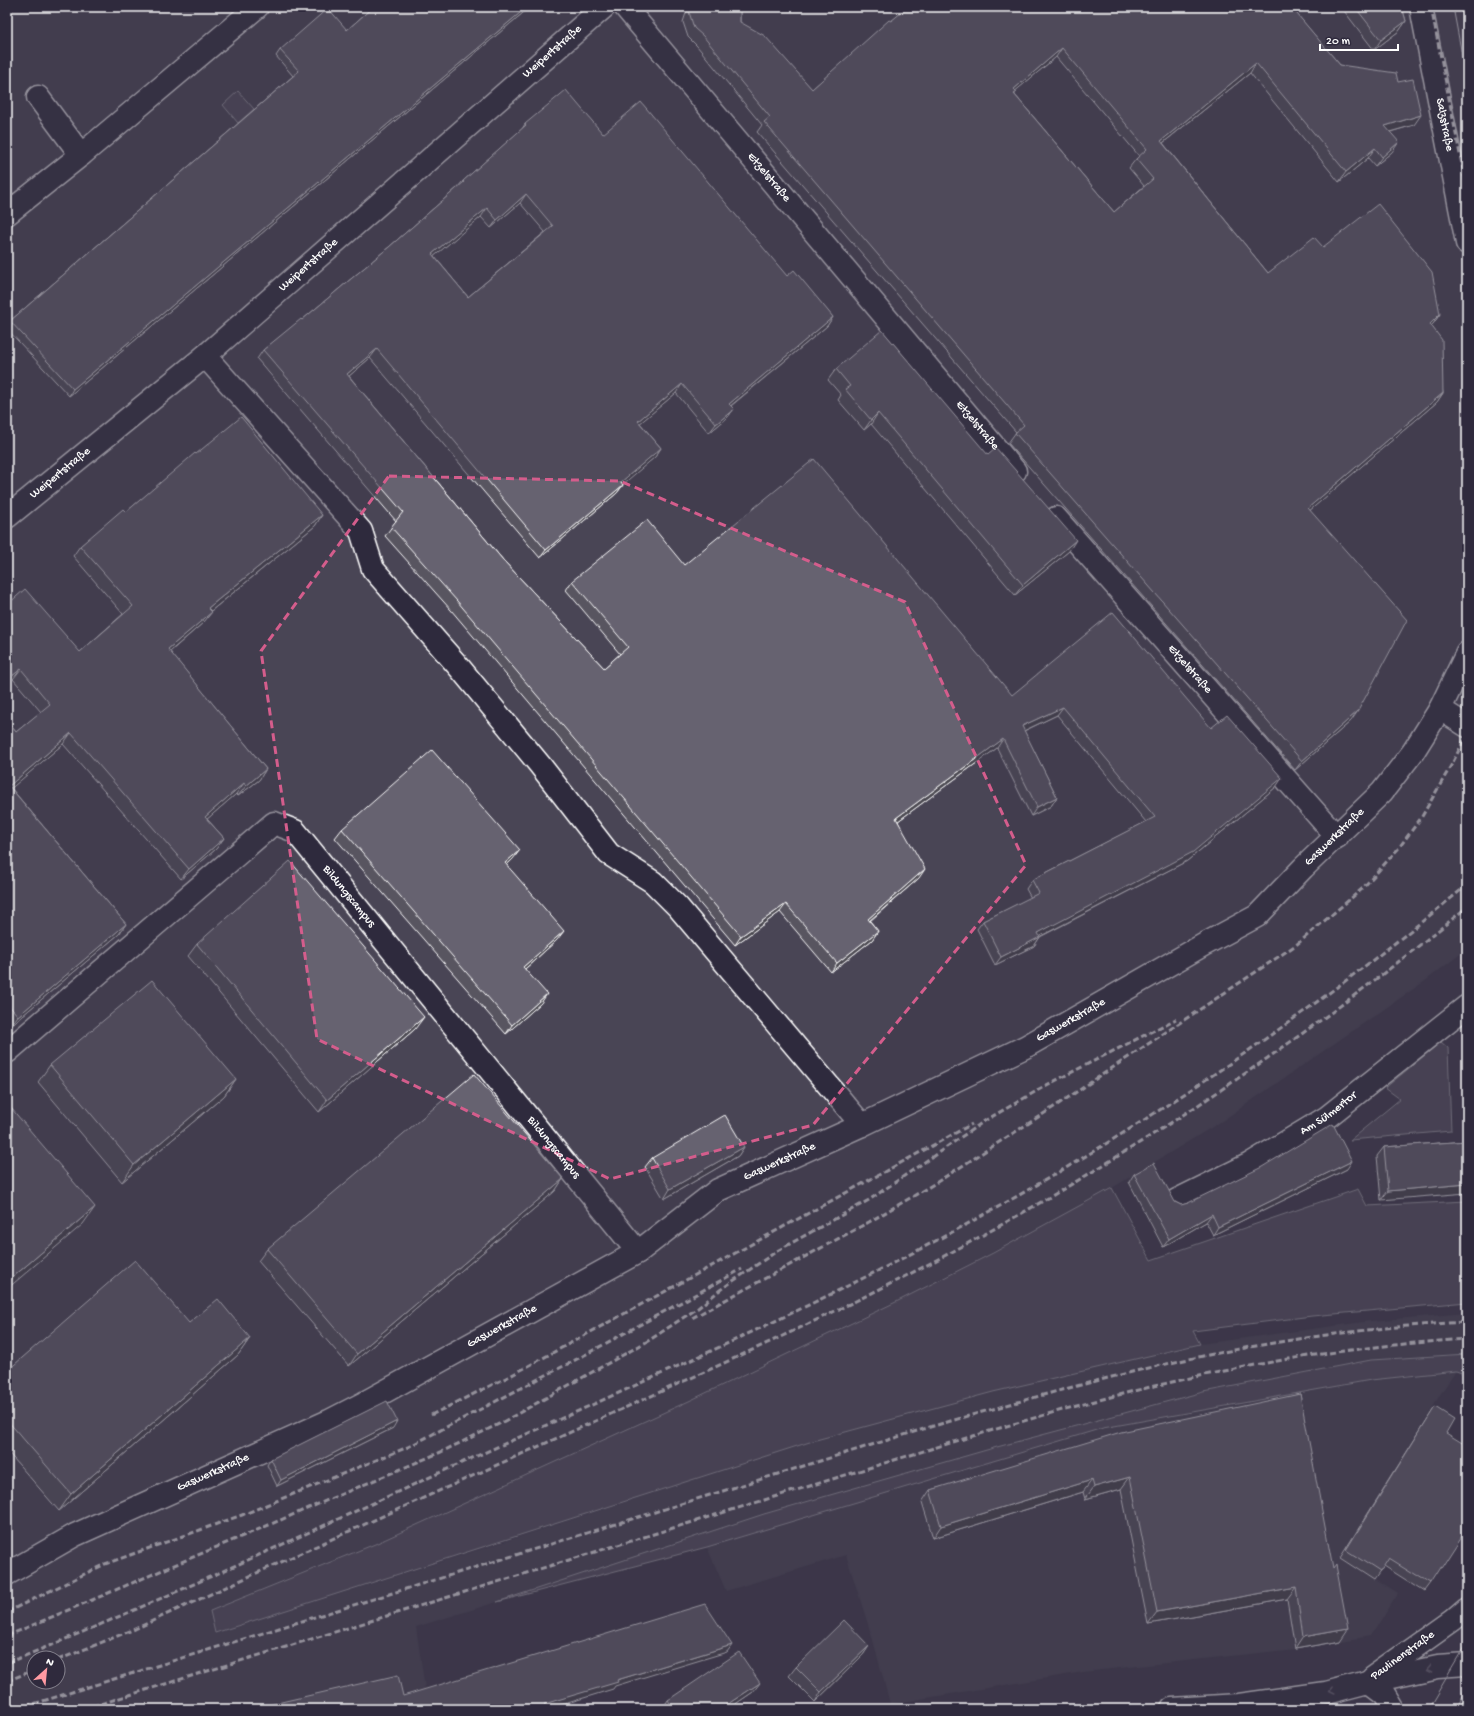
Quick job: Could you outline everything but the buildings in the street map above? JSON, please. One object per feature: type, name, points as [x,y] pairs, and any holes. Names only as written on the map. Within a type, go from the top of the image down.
[{"type":"street","points":[[7,214],[82,155],[258,7]]},
{"type":"street","name":"Weipertstraße","points":[[7,518],[206,356],[604,7]]},
{"type":"street","name":"Etzelstraße","points":[[625,7],[1028,486]]},
{"type":"street","name":"Salzstraße","points":[[1421,7],[1467,244]]},
{"type":"street","points":[[38,98],[82,155]]},
{"type":"street","points":[[206,356],[361,531],[373,569],[459,667],[540,765],[609,854],[653,882],[678,907],[862,1125]]},
{"type":"street","name":"Etzelstraße","points":[[1044,504],[1337,837]]},
{"type":"street","name":"Gaswerkstraße","points":[[7,1574],[75,1535],[329,1421],[638,1252],[718,1190],[862,1125],[1025,1047],[1257,916],[1303,868],[1337,837],[1382,792],[1413,752],[1440,709],[1467,653]]},
{"type":"street","points":[[1440,709],[1467,726]]},
{"type":"street","name":"Bildungscampus","points":[[7,1052],[274,823],[295,831],[638,1252]]},
{"type":"street","name":"Am Sülmertor","points":[[1177,1200],[1250,1164],[1326,1118],[1467,1006]]},
{"type":"street","name":"Paulinenstraße","points":[[1392,1709],[1383,1694],[1367,1682],[1453,1620],[1467,1608]]},
{"type":"street","points":[[1172,1709],[1239,1705],[1325,1694],[1367,1682],[1437,1667],[1467,1666]]},
{"type":"highlighted area","points":[[389,476],[620,481],[905,602],[1026,865],[813,1125],[610,1179],[317,1039],[261,651]]},
{"type":"shaded area","points":[[7,7],[1467,7],[1467,949],[1425,981],[1222,1121],[1112,1188],[1034,1231],[898,1301],[689,1401],[375,1544],[210,1611],[215,1633],[487,1547],[816,1440],[993,1392],[1200,1344],[1371,1321],[1467,1313],[1467,1354],[1371,1360],[1203,1392],[997,1447],[764,1514],[497,1602],[416,1627],[428,1709],[7,1709]]},
{"type":"shaded area","points":[[238,91],[254,109],[238,123],[223,105]]},
{"type":"shaded area","points":[[1441,1042],[1448,1048],[1451,1131],[1350,1140],[1400,1099],[1385,1088]]},
{"type":"shaded area","points":[[1112,1188],[1151,1260],[1358,1189],[1367,1206],[1467,1201],[1467,1302],[1312,1316],[1193,1331],[1200,1344],[993,1392],[816,1440],[215,1633],[210,1611],[375,1544],[689,1401],[898,1301],[993,1253]]},
{"type":"shaded area","points":[[1467,1354],[1467,1375],[1456,1371],[1371,1380],[1103,1428],[707,1547],[497,1602],[764,1514],[997,1447],[1203,1392],[1371,1360]]},
{"type":"shaded area","points":[[1456,1371],[1439,1396],[1429,1415],[1340,1558],[1397,1594],[1371,1636],[1295,1649],[1083,1672],[890,1704],[873,1640],[846,1555],[726,1591],[707,1547],[1103,1428],[1371,1380]]},
{"type":"tram line","points":[[1453,7],[1467,82]]},
{"type":"tram line","points":[[1465,7],[1467,16]]},
{"type":"tram line","points":[[1428,1709],[1467,1643]]},
{"type":"tram line","points":[[1456,1709],[1467,1686]]},
{"type":"railway","points":[[1431,7],[1467,190]]},
{"type":"railway","points":[[692,1318],[869,1222],[934,1184],[1054,1107],[1296,945],[1362,889],[1398,849],[1421,818],[1452,764],[1467,734]]},
{"type":"railway","points":[[7,1663],[174,1593],[675,1368],[787,1316],[897,1261],[1047,1179],[1192,1089],[1263,1041],[1333,990],[1401,939],[1467,885]]},
{"type":"railway","points":[[66,1657],[135,1629],[743,1354],[836,1311],[974,1240],[1039,1204],[1102,1166],[1228,1085],[1350,999],[1467,907]]},
{"type":"railway","points":[[1037,1090],[1176,1019]]},
{"type":"railway","points":[[7,1636],[441,1452],[501,1423],[648,1341],[698,1308],[720,1290],[777,1251],[869,1200],[986,1120],[1042,1088]]},
{"type":"railway","points":[[431,1415],[510,1376],[972,1124]]},
{"type":"railway","points":[[7,1612],[105,1564],[242,1515],[408,1447],[579,1358],[742,1269]]},
{"type":"railway","points":[[17,1709],[930,1427],[1063,1390],[1196,1357],[1286,1341],[1376,1329],[1467,1322]]},
{"type":"railway","points":[[84,1709],[953,1442],[1111,1397],[1190,1378],[1318,1354],[1467,1339]]},
{"type":"railway","points":[[7,1681],[26,1673]]}]
